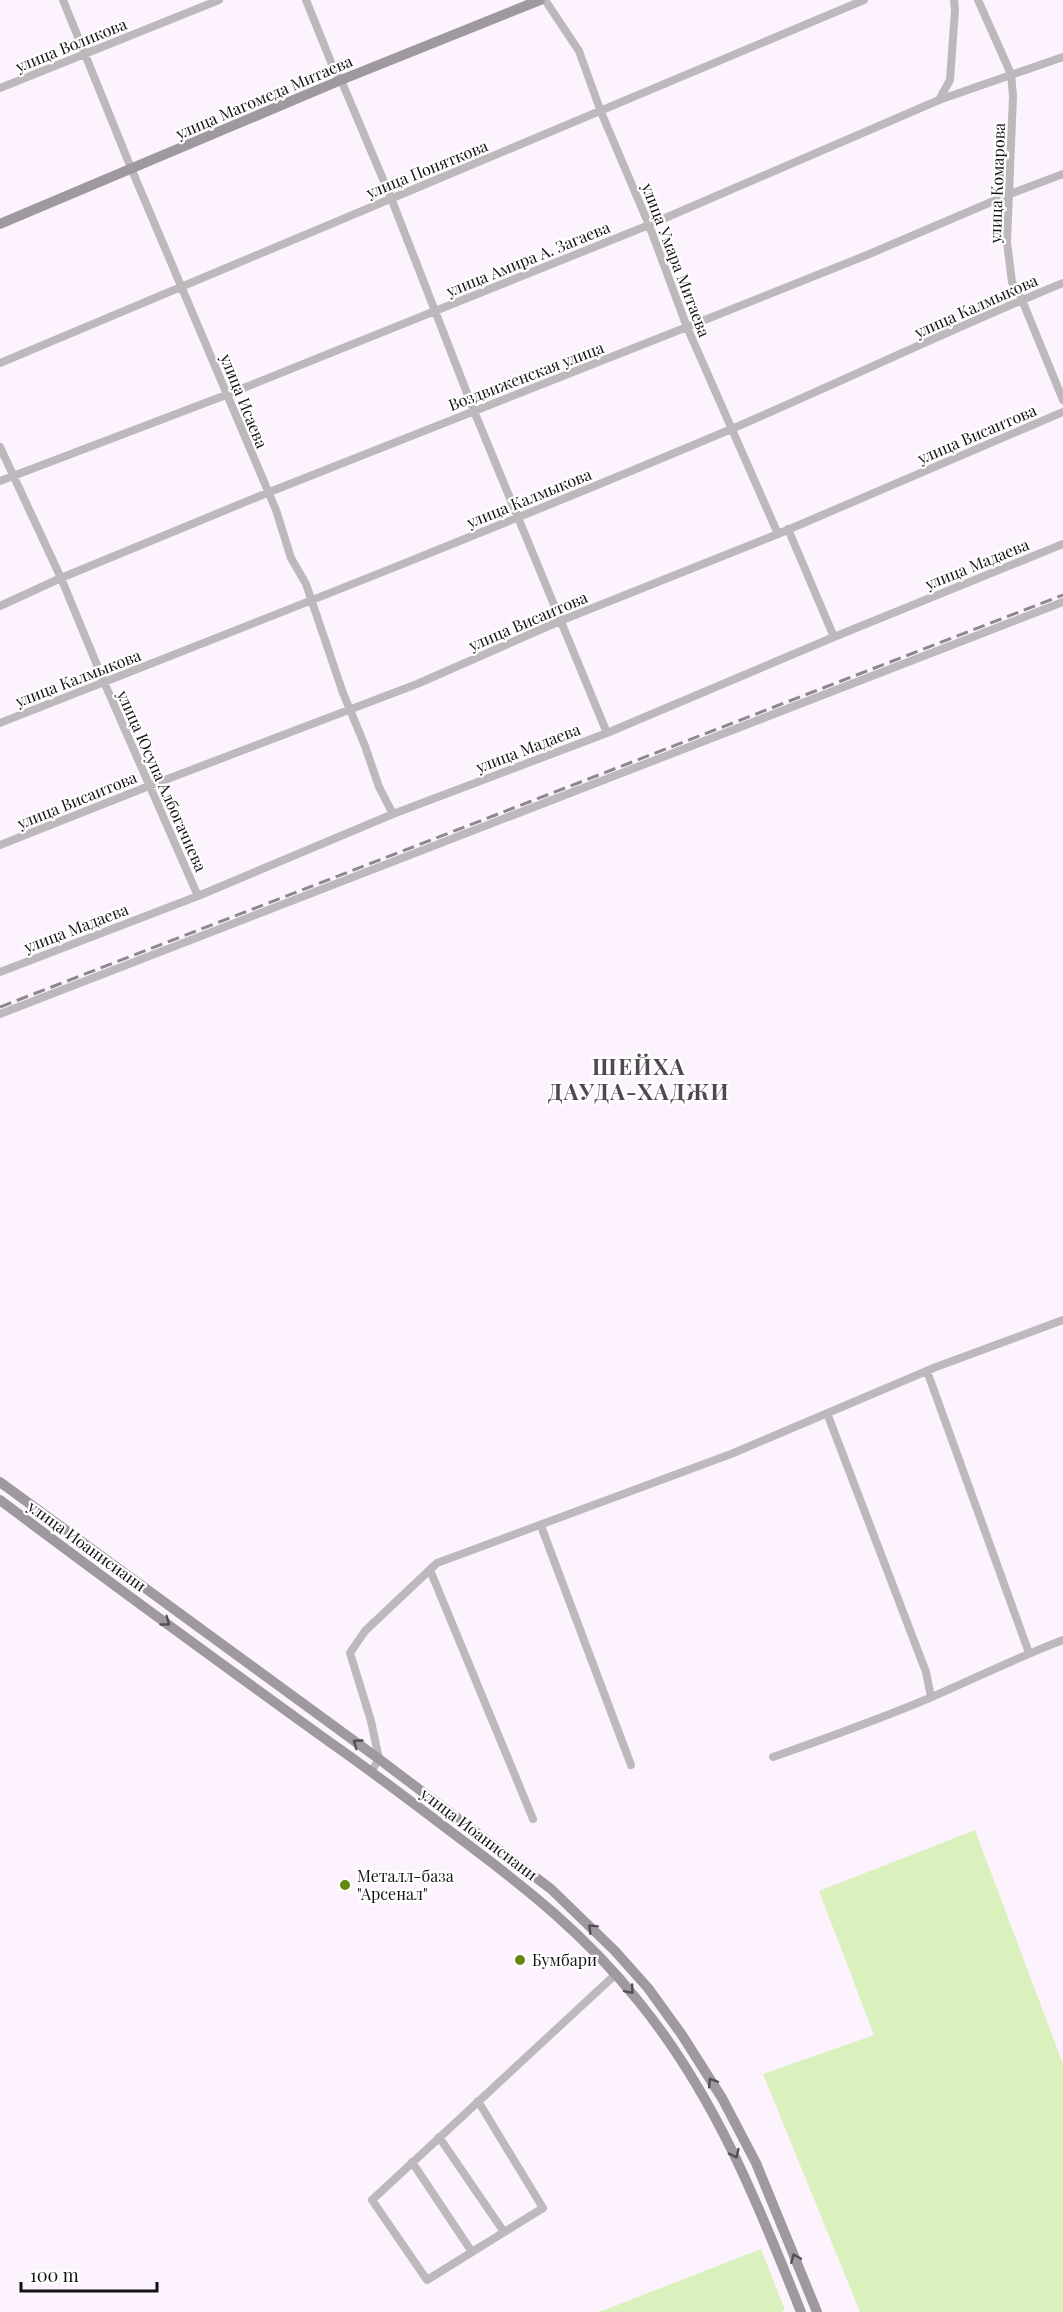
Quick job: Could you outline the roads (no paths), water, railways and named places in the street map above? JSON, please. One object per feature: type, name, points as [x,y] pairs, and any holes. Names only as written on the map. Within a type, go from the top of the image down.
[{"type":"main road","name":"улица Магомеда Митаева","points":[[0,224],[341,80],[540,0]]},
{"type":"main road","points":[[0,1482],[379,1759],[551,1889],[615,1951],[648,1988],[682,2035],[737,2125],[768,2192],[817,2312]]},
{"type":"main road","name":"улица Иоанисиани","points":[[0,1500],[371,1772],[531,1892],[559,1916],[616,1974],[641,2003],[675,2050],[723,2129],[750,2187],[801,2312]]},
{"type":"street","name":"улица Исаева","points":[[63,0],[131,168],[276,510],[291,558],[306,584],[379,787],[393,813]]},
{"type":"street","name":"улица Воликова","points":[[0,87],[219,0]]},
{"type":"street","points":[[306,0],[391,198],[474,411],[607,733]]},
{"type":"street","name":"улица Умара Митаева","points":[[545,0],[579,51],[687,327],[778,534]]},
{"type":"street","name":"улица Поняткова","points":[[0,363],[864,0]]},
{"type":"street","points":[[939,100],[950,80],[954,0]]},
{"type":"street","name":"улица Комарова","points":[[978,0],[1011,74],[1013,96],[1007,242],[1012,282],[1022,300],[1063,400]]},
{"type":"street","name":"улица Амира А. Загаева","points":[[0,481],[226,395],[649,225],[939,100],[1063,57]]},
{"type":"street","name":"Воздвиженская улица","points":[[0,606],[61,578],[267,493],[867,255],[1063,174]]},
{"type":"street","name":"улица Калмыкова","points":[[0,723],[312,602],[518,518],[731,429],[1063,283]]},
{"type":"street","name":"улица Висаитова","points":[[0,845],[417,684],[560,621],[778,534],[1063,412]]},
{"type":"street","name":"улица Юсупа Албогачиева","points":[[0,447],[61,578],[198,896]]},
{"type":"street","points":[[788,529],[834,637]]},
{"type":"street","name":"улица Мадаева","points":[[0,972],[198,896],[393,813],[607,733],[1063,544]]},
{"type":"street","points":[[0,1014],[1063,602]]},
{"type":"street","points":[[371,1772],[379,1759],[371,1721],[350,1653],[365,1631],[437,1563],[731,1454],[927,1371],[1063,1320]]},
{"type":"street","points":[[927,1371],[1029,1653]]},
{"type":"street","points":[[827,1413],[926,1672],[931,1697]]},
{"type":"street","points":[[541,1526],[631,1765]]},
{"type":"street","points":[[430,1570],[533,1819]]},
{"type":"street","points":[[773,1757],[847,1731],[1063,1640]]},
{"type":"street","points":[[478,2101],[543,2208],[427,2280],[372,2200],[412,2162],[440,2137],[478,2101],[616,1974]]},
{"type":"street","points":[[440,2137],[504,2232]]},
{"type":"street","points":[[412,2162],[472,2253]]},
{"type":"railway","points":[[0,1007],[1063,595]]},
{"type":"place","name":"Металл-база \"Арсенал\"","points":[[345,1885]]},
{"type":"place","name":"Бумбари","points":[[520,1960]]},
{"type":"district","name":"ШЕЙХА ДАУДА-ХАДЖИ","points":[[639,1080]]}]
